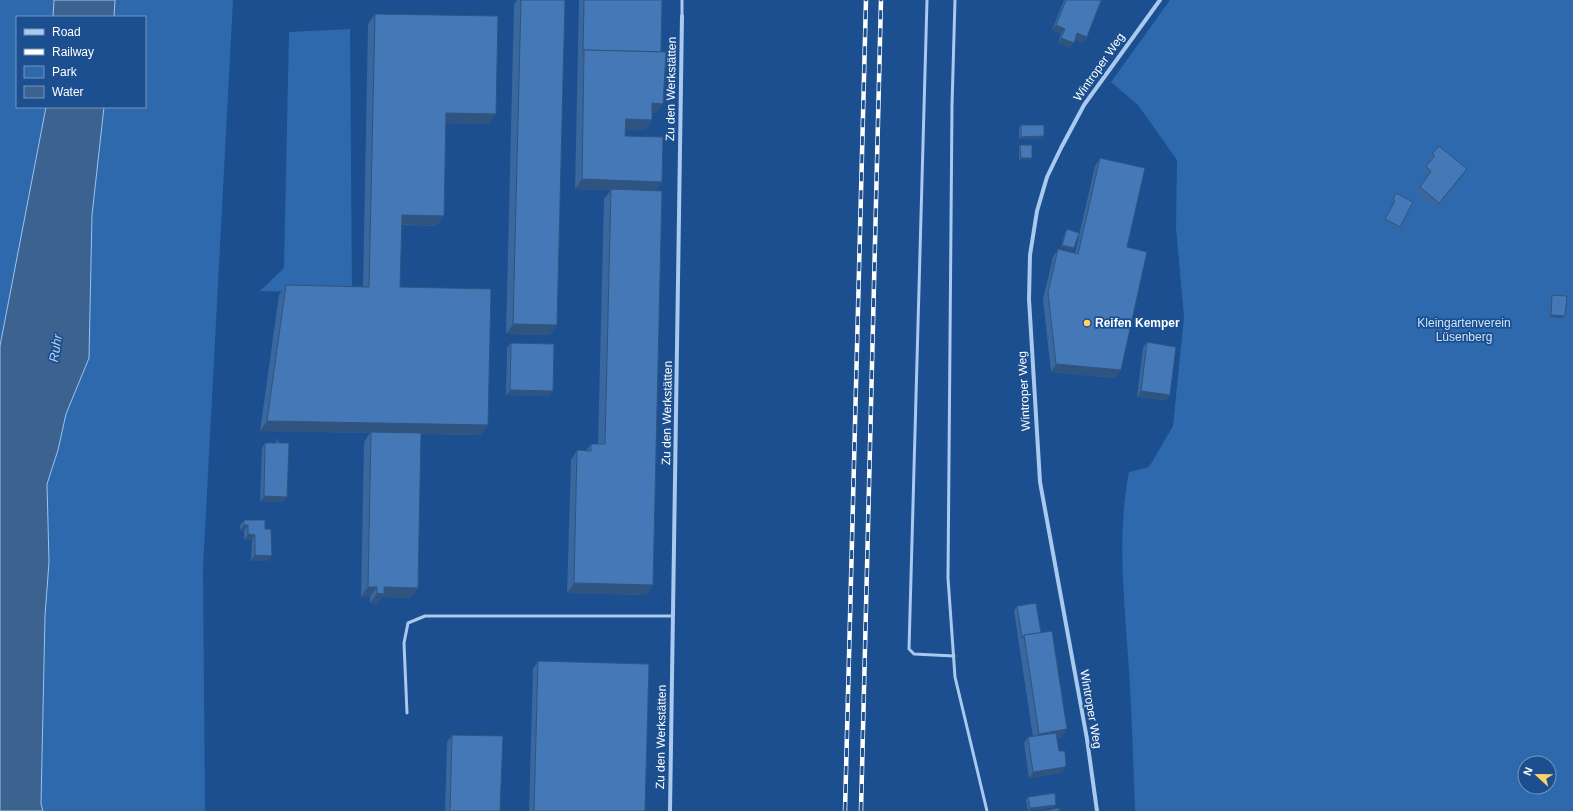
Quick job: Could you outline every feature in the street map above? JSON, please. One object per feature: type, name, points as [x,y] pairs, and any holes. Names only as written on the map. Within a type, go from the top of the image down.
[{"type":"street","name":"Wintroper Weg","points":[[1097,811],[1087,739],[1040,482],[1029,298],[1030,255],[1037,211],[1047,177],[1061,148],[1084,106],[1160,0]]},
{"type":"street","name":"Zu den Werkstätten","points":[[670,811],[682,16]]},
{"type":"lane","points":[[682,0],[682,16]]},
{"type":"lane","points":[[927,0],[909,649],[914,654],[954,656]]},
{"type":"lane","points":[[955,0],[952,113],[948,570],[955,677],[987,811]]},
{"type":"lane","points":[[407,713],[404,643],[408,623],[425,616],[673,616]]},
{"type":"green space","points":[[0,0],[54,0],[53,16],[16,16],[16,108],[46,108],[0,346]]},
{"type":"green space","points":[[115,0],[233,0],[203,568],[205,811],[43,811],[41,804],[45,616],[49,562],[47,484],[58,450],[66,414],[89,358],[92,215],[104,108],[146,108],[146,16],[114,16]]},
{"type":"green space","name":"Kleingartenverein Lüsenberg","points":[[1170,0],[1573,0],[1573,811],[1135,811],[1122,564],[1125,495],[1129,472],[1149,467],[1173,426],[1184,317],[1176,228],[1177,160],[1138,105],[1111,82]]},
{"type":"green space","points":[[350,29],[352,293],[260,291],[284,268],[289,32]]},
{"type":"water","points":[[54,0],[115,0],[114,16],[53,16]]},
{"type":"water","name":"Ruhr","points":[[46,108],[104,108],[92,215],[89,358],[66,414],[58,450],[47,484],[49,562],[45,616],[41,804],[43,811],[0,811],[0,346]]},
{"type":"building","points":[[521,0],[565,0],[557,325],[513,324]]},
{"type":"building","points":[[584,0],[662,0],[661,52],[584,50],[583,52]]},
{"type":"building","points":[[1066,0],[1101,0],[1087,37],[1077,33],[1074,43],[1061,38],[1065,29],[1056,25]]},
{"type":"building","points":[[375,14],[498,16],[496,114],[446,113],[444,216],[402,215],[400,287],[491,289],[488,425],[267,421],[286,285],[369,287]]},
{"type":"building","points":[[584,50],[666,52],[663,104],[652,103],[652,120],[626,119],[625,136],[663,137],[662,182],[582,179]]},
{"type":"building","points":[[1021,125],[1044,125],[1044,136],[1021,137]]},
{"type":"building","points":[[1020,145],[1032,145],[1032,158],[1021,158]]},
{"type":"building","points":[[1439,146],[1467,169],[1439,203],[1420,187],[1431,171],[1426,166],[1435,156],[1432,154]]},
{"type":"building","points":[[1100,158],[1145,168],[1127,247],[1147,252],[1121,370],[1056,364],[1048,292],[1058,249],[1078,254]]},
{"type":"building","points":[[611,189],[662,191],[653,585],[574,583],[577,450],[591,451],[591,444],[605,444]]},
{"type":"building","points":[[1396,193],[1413,202],[1400,227],[1385,219],[1395,201],[1393,199]]},
{"type":"building","points":[[1067,229],[1079,233],[1074,248],[1062,245]]},
{"type":"building","points":[[1552,295],[1567,296],[1565,316],[1551,315]]},
{"type":"building","points":[[1147,342],[1176,347],[1170,395],[1141,391]]},
{"type":"building","points":[[511,343],[554,344],[553,391],[510,390]]},
{"type":"building","points":[[371,432],[421,433],[418,588],[384,587],[384,594],[377,593],[377,587],[368,587]]},
{"type":"building","points":[[278,438],[279,443],[289,443],[287,497],[264,496],[265,443],[277,443]]},
{"type":"building","points":[[244,520],[265,520],[265,529],[271,529],[272,556],[255,555],[255,535],[248,534],[248,525],[244,525]]},
{"type":"building","points":[[1036,603],[1041,633],[1024,635],[1022,638],[1017,606]]},
{"type":"building","points":[[1052,631],[1067,729],[1039,734],[1024,635]]},
{"type":"building","points":[[538,661],[649,664],[645,811],[534,811]]},
{"type":"building","points":[[1056,733],[1059,751],[1065,751],[1065,767],[1033,772],[1028,737]]},
{"type":"building","points":[[452,735],[503,736],[500,811],[450,811]]},
{"type":"building","points":[[1055,793],[1056,805],[1030,808],[1028,797]]},
{"type":"building","points":[[1059,808],[1059,811],[1042,811]]},
{"type":"railway","points":[[845,811],[866,0]]},
{"type":"railway","points":[[861,811],[881,0]]},
{"type":"place","name":"Reifen Kemper","points":[[1087,323]]}]
